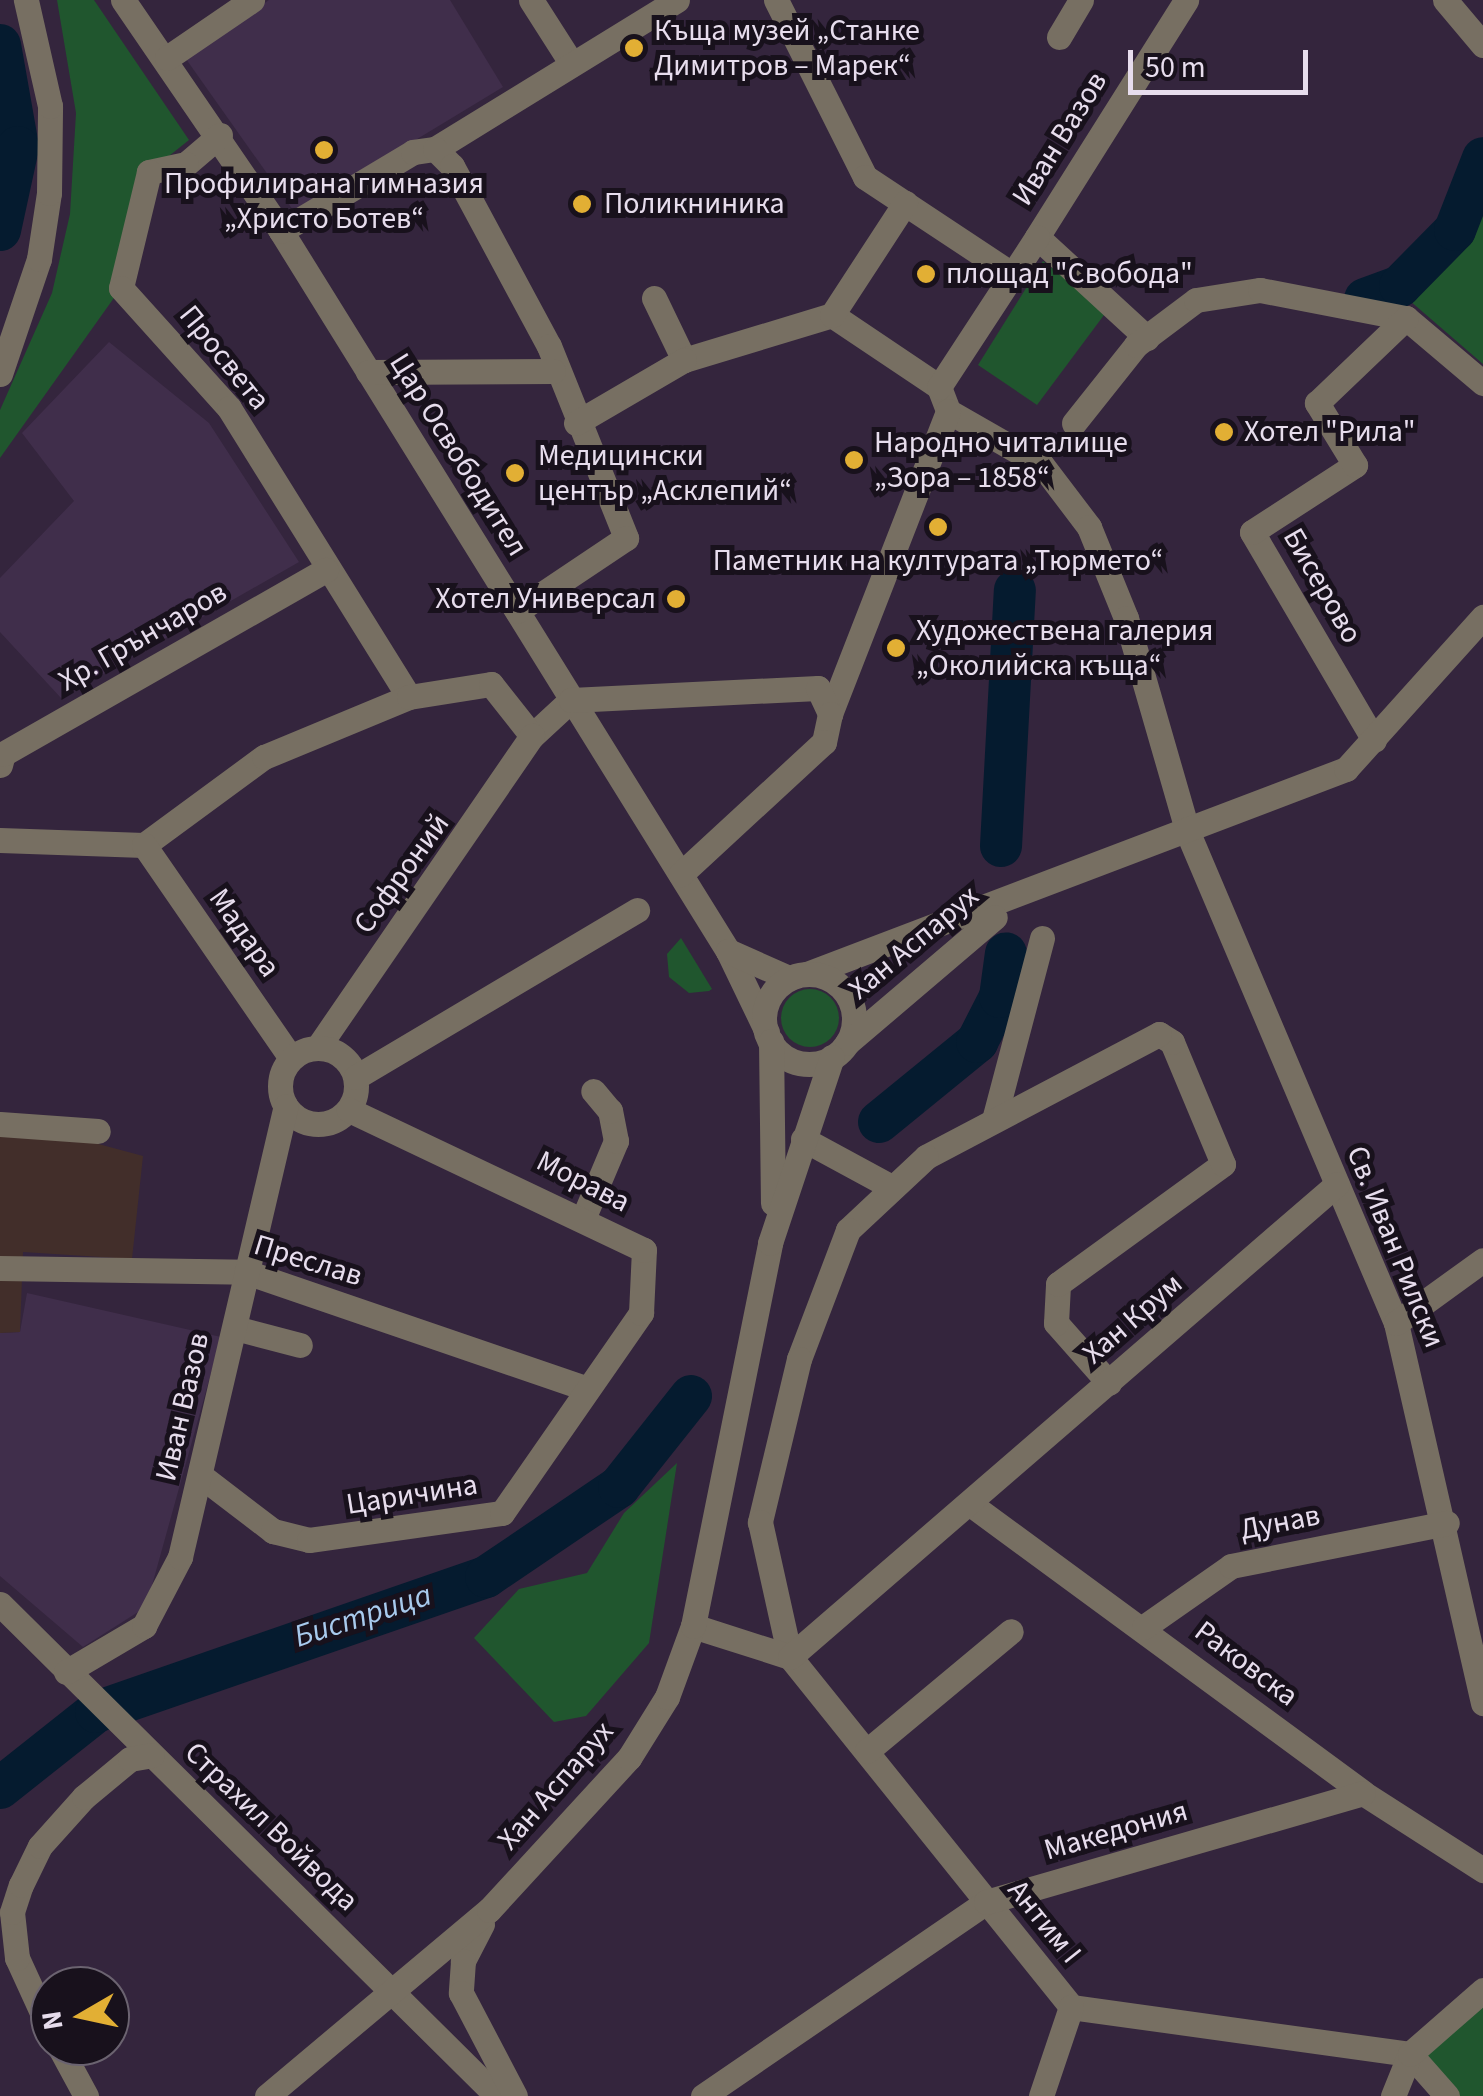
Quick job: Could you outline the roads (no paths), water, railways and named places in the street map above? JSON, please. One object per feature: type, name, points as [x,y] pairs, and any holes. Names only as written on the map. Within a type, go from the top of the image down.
[{"type":"street","points":[[0,374],[39,259],[49,193],[50,106],[26,0]]},
{"type":"street","name":"Цар Освободител","points":[[123,0],[220,135],[281,231],[728,951],[769,1037]]},
{"type":"street","points":[[166,58],[252,0]]},
{"type":"street","points":[[530,0],[570,61]]},
{"type":"street","points":[[281,231],[413,152],[435,150],[570,61],[678,0]]},
{"type":"street","points":[[776,0],[865,177],[1013,275]]},
{"type":"street","points":[[1059,36],[1080,0]]},
{"type":"street","name":"Иван Вазов","points":[[1147,338],[1037,237],[1186,0]]},
{"type":"street","points":[[1445,0],[1483,46]]},
{"type":"street","name":"Просвета","points":[[220,135],[186,164],[149,172],[121,288],[229,408],[326,570],[409,697]]},
{"type":"street","points":[[435,150],[540,329],[553,371],[626,538],[517,610]]},
{"type":"street","points":[[576,422],[684,360],[832,315],[905,203]]},
{"type":"street","points":[[681,874],[824,742],[830,714],[944,400],[1037,237]]},
{"type":"street","points":[[1074,423],[1147,338],[1196,300],[1260,290],[1406,318],[1483,383]]},
{"type":"street","points":[[654,298],[684,360]]},
{"type":"street","name":"Св. Иван Рилски","points":[[832,315],[944,400],[1042,465],[1089,527],[1126,618],[1188,833],[1396,1322],[1447,1523],[1483,1703]]},
{"type":"street","name":"Бисерово","points":[[1374,740],[1252,532],[1354,465],[1317,403],[1406,318]]},
{"type":"street","points":[[368,372],[553,371]]},
{"type":"street","name":"Хр. Грънчаров","points":[[0,765],[3,754],[326,570]]},
{"type":"street","name":"Хан Аспарух","points":[[798,976],[1025,896],[1346,769],[1483,617]]},
{"type":"street","points":[[0,840],[144,845],[264,757],[409,697],[490,684],[532,736]]},
{"type":"street","points":[[571,700],[804,684],[818,688],[830,714]]},
{"type":"street","name":"Софроний","points":[[318,1047],[532,736],[571,700]]},
{"type":"street","name":"Мадара","points":[[144,845],[291,1058]]},
{"type":"street","name":"Хан Аспарух","points":[[267,2096],[396,1992],[488,1910],[628,1758],[667,1696],[693,1626],[770,1243],[803,1139],[840,1050],[936,959],[1025,896]]},
{"type":"street","points":[[356,1077],[637,910]]},
{"type":"street","points":[[995,1116],[1042,938]]},
{"type":"street","points":[[728,951],[798,976],[848,996],[840,1050],[799,1062],[769,1037],[768,1001],[798,976]]},
{"type":"street","points":[[790,1657],[760,1522],[826,1274],[848,1230],[880,1181],[995,1116],[1160,1034],[1172,1042],[1224,1150],[1214,1174],[1058,1284],[1056,1322],[1108,1383]]},
{"type":"street","name":"Хан Аспарух","points":[[769,1037],[778,1111],[770,1243]]},
{"type":"street","points":[[318,1047],[342,1055],[356,1077],[349,1110],[316,1125],[286,1106],[280,1082],[291,1058],[318,1047]]},
{"type":"street","points":[[583,1219],[616,1142],[610,1111],[593,1090]]},
{"type":"street","name":"Иван Вазов","points":[[66,1672],[158,1611],[200,1476],[286,1106]]},
{"type":"street","name":"Морава","points":[[349,1110],[644,1250],[640,1313],[584,1388]]},
{"type":"street","points":[[0,1124],[98,1130]]},
{"type":"street","points":[[803,1139],[880,1181]]},
{"type":"street","name":"Хан Крум","points":[[790,1657],[973,1506],[1337,1184]]},
{"type":"street","points":[[1396,1322],[1483,1260]]},
{"type":"street","name":"Преслав","points":[[0,1268],[246,1272],[584,1388]]},
{"type":"street","points":[[236,1328],[300,1345]]},
{"type":"street","name":"Царичина","points":[[200,1476],[273,1532],[309,1540],[486,1518],[516,1502],[584,1388]]},
{"type":"street","name":"Раковска","points":[[973,1506],[1144,1627],[1363,1793],[1483,1870]]},
{"type":"street","name":"Дунав","points":[[1144,1627],[1231,1566],[1447,1523]]},
{"type":"street","name":"Страхил Войвода","points":[[0,1604],[497,2096]]},
{"type":"street","points":[[693,1626],[790,1657]]},
{"type":"street","points":[[867,1750],[1010,1631]]},
{"type":"street","name":"Антим I","points":[[790,1657],[1070,2007],[1410,2054]]},
{"type":"street","points":[[30,1986],[17,1958],[12,1912],[40,1846],[84,1797],[143,1747]]},
{"type":"street","name":"Македония","points":[[703,2096],[986,1902],[1363,1793]]},
{"type":"street","points":[[488,1910],[463,1961],[461,1993],[515,2096]]},
{"type":"street","points":[[1392,2096],[1410,2054],[1483,1990]]},
{"type":"street","points":[[1049,2091],[1070,2007]]},
{"type":"street","points":[[1410,2054],[1447,2096]]},
{"type":"street","points":[[70,2066],[86,2096]]},
{"type":"waterway","points":[[0,45],[18,147],[0,230]]},
{"type":"waterway","name":"Бистрица","points":[[1365,299],[1400,286],[1455,230],[1483,158]]},
{"type":"waterway","name":"Бистрица","points":[[1001,846],[1015,590]]},
{"type":"waterway","name":"Бистрица","points":[[879,1122],[977,1042],[1000,997],[1006,953]]},
{"type":"waterway","name":"Бистрица","points":[[0,1788],[96,1712],[486,1577],[619,1487],[691,1396]]},
{"type":"place","name":"Къща музей „Станке Димитров – Марек“","points":[[634,48]]},
{"type":"place","name":"Профилирана гимназия „Христо Ботев“","points":[[324,150]]},
{"type":"place","name":"Поликниника","points":[[582,204]]},
{"type":"place","name":"площад \"Свобода\"","points":[[926,274]]},
{"type":"place","name":"Хотел \"Рила\"","points":[[1224,432]]},
{"type":"place","name":"Народно читалище „Зора – 1858“","points":[[854,460]]},
{"type":"place","name":"Медицински център „Асклепий“","points":[[515,473]]},
{"type":"place","name":"Паметник на културата „Тюрмето“","points":[[938,527]]},
{"type":"place","name":"Хотел Универсал","points":[[676,599]]},
{"type":"place","name":"Художествена галерия „Околийска къща“","points":[[896,648]]}]
